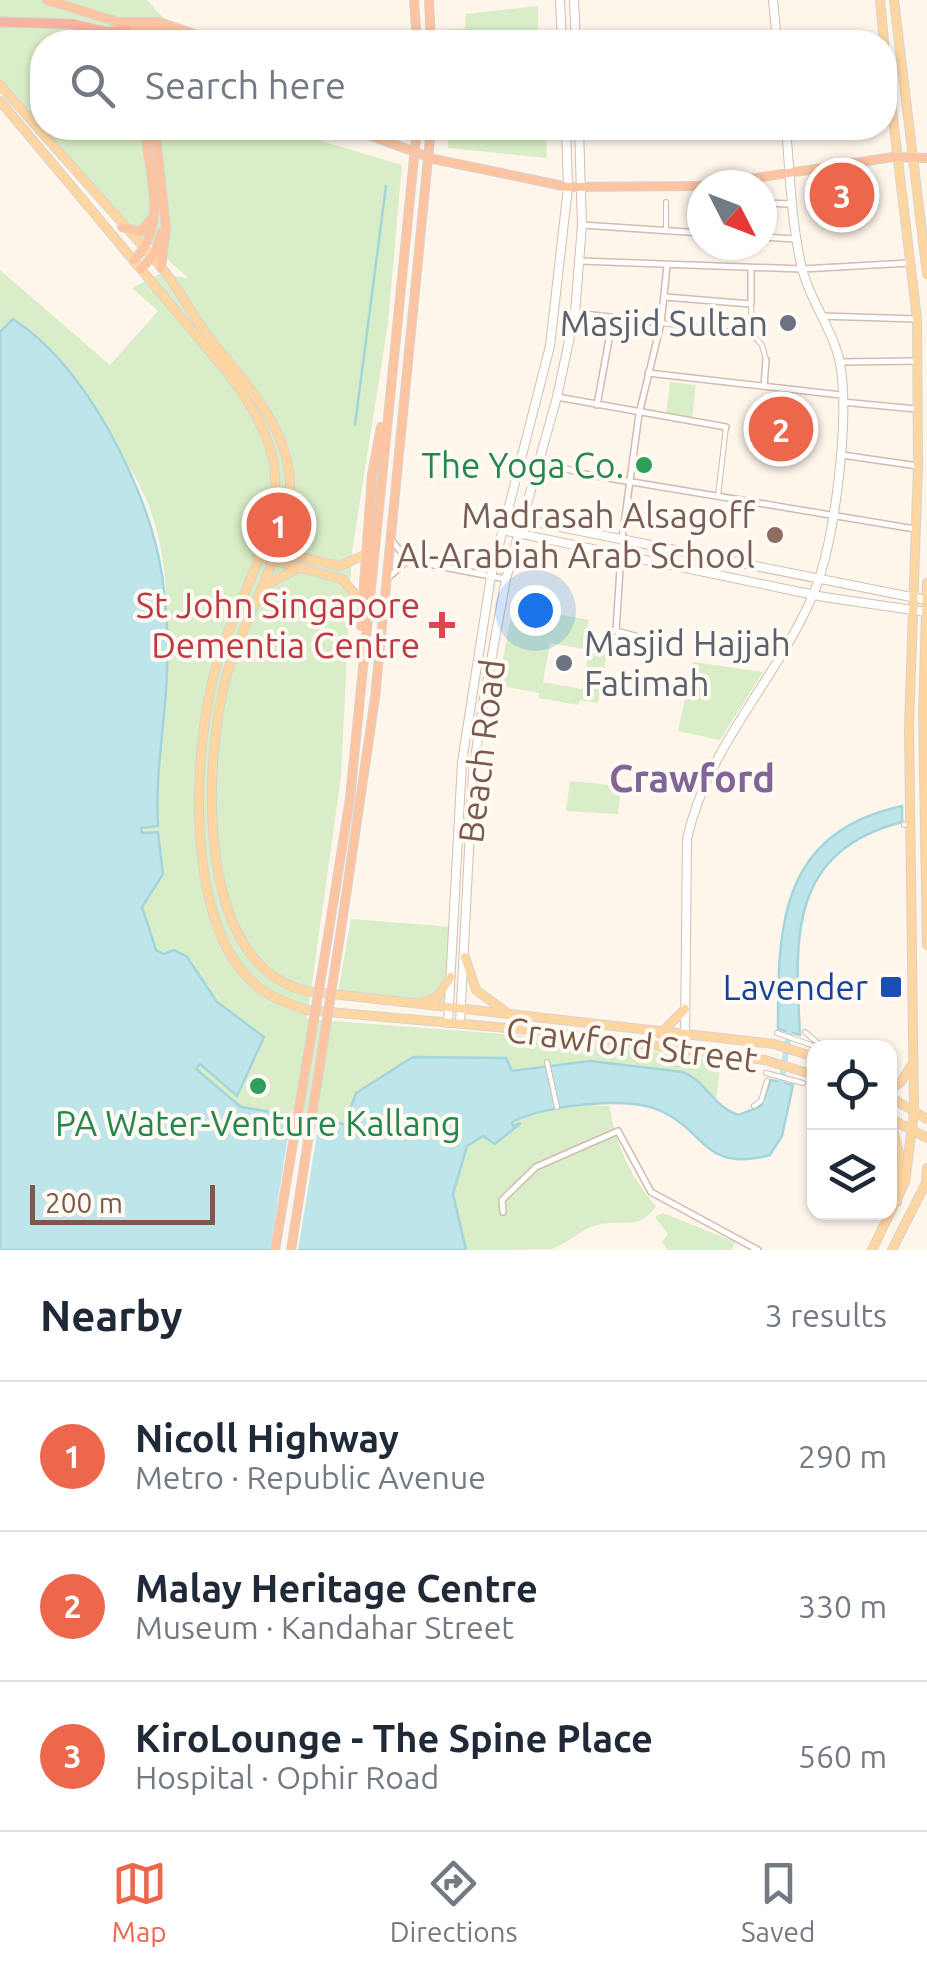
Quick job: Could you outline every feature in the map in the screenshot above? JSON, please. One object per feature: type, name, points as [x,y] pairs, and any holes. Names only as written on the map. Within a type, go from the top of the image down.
[{"type":"highway","points":[[47,0],[130,26],[176,30]]},
{"type":"highway","points":[[414,0],[415,30]]},
{"type":"highway","points":[[429,0],[430,30]]},
{"type":"highway","points":[[0,22],[72,24],[98,30]]},
{"type":"highway","points":[[114,30],[130,26]]},
{"type":"highway","points":[[130,26],[132,30]]},
{"type":"highway","points":[[141,269],[160,215],[148,140]]},
{"type":"highway","points":[[156,140],[161,268]]},
{"type":"highway","points":[[384,140],[434,158],[568,186],[687,186]]},
{"type":"highway","points":[[275,1250],[328,936],[361,686],[416,140]]},
{"type":"highway","points":[[291,1250],[364,797],[430,140]]},
{"type":"highway","points":[[777,175],[898,158],[927,158]]},
{"type":"highway","points":[[122,227],[140,232],[160,215]]},
{"type":"highway","points":[[134,260],[148,254]]},
{"type":"highway","points":[[361,686],[364,555],[372,475],[389,393]]},
{"type":"main road","points":[[560,0],[561,30]]},
{"type":"main road","points":[[574,0],[575,30]]},
{"type":"main road","points":[[773,0],[776,30]]},
{"type":"main road","points":[[880,0],[883,30]]},
{"type":"main road","points":[[894,0],[927,274]]},
{"type":"main road","name":"Crawford Street","points":[[0,85],[30,120]]},
{"type":"main road","name":"Crawford Street","points":[[0,101],[30,137]]},
{"type":"main road","name":"Crawford Street","points":[[33,140],[227,372],[259,422],[275,474],[271,512],[206,703],[198,782],[200,837],[222,938],[243,973],[278,1000],[307,1010],[767,1060],[807,1071]]},
{"type":"main road","name":"Crawford Street","points":[[47,140],[161,268],[256,398],[276,432],[290,472],[283,523],[228,672],[213,771],[213,836],[235,932],[254,962],[294,988],[686,1038],[774,1044],[807,1054]]},
{"type":"main road","name":"Beach Road","points":[[448,1023],[462,762],[491,576],[534,417],[556,310],[568,186],[566,140]]},
{"type":"main road","name":"Beach Road","points":[[460,1024],[474,772],[506,579],[557,397],[575,313],[582,225],[579,140]]},
{"type":"main road","points":[[767,1060],[689,1046],[686,1038],[687,839],[696,796],[813,594],[833,516],[839,454],[840,362],[802,269],[787,140]]},
{"type":"main road","points":[[896,140],[917,319],[919,410],[906,825],[914,1112],[907,1175],[897,1200]]},
{"type":"main road","points":[[534,417],[542,423],[550,422]]},
{"type":"main road","points":[[505,516],[813,594],[926,612]]},
{"type":"main road","points":[[283,523],[290,545],[304,564]]},
{"type":"main road","points":[[502,530],[926,600]]},
{"type":"main road","points":[[258,552],[342,578],[361,602]]},
{"type":"main road","points":[[260,588],[304,564],[340,566],[364,555]]},
{"type":"main road","points":[[927,583],[923,795],[927,945]]},
{"type":"main road","points":[[487,599],[494,596],[502,602]]},
{"type":"main road","points":[[451,966],[464,961],[476,990],[510,1014]]},
{"type":"main road","points":[[418,1005],[436,997],[451,977]]},
{"type":"main road","points":[[660,1034],[685,1009]]},
{"type":"main road","points":[[897,1086],[907,1075],[913,1057]]},
{"type":"main road","points":[[897,1099],[927,1119]]},
{"type":"main road","points":[[897,1122],[927,1138]]},
{"type":"main road","points":[[897,1146],[897,1186]]},
{"type":"main road","points":[[892,1250],[926,1183],[927,1168]]},
{"type":"main road","points":[[872,1250],[887,1220]]},
{"type":"street","points":[[666,202],[666,230]]},
{"type":"street","points":[[777,204],[792,204]]},
{"type":"street","points":[[582,225],[687,232]]},
{"type":"street","points":[[777,238],[796,239]]},
{"type":"street","points":[[580,261],[751,269],[912,262]]},
{"type":"street","points":[[658,642],[616,632],[639,414],[665,298],[666,266]]},
{"type":"street","points":[[751,269],[752,334],[762,345],[766,360],[764,386]]},
{"type":"street","points":[[665,298],[751,304]]},
{"type":"street","points":[[575,313],[752,334]]},
{"type":"street","points":[[821,316],[917,319]]},
{"type":"street","points":[[597,405],[612,318]]},
{"type":"street","points":[[840,362],[918,360]]},
{"type":"street","points":[[648,373],[919,410]]},
{"type":"street","points":[[557,397],[726,427],[718,496]]},
{"type":"street","points":[[839,454],[918,466]]},
{"type":"street","points":[[538,461],[915,530]]},
{"type":"street","points":[[392,541],[408,560]]},
{"type":"street","points":[[388,581],[398,564],[408,560],[506,579]]},
{"type":"street","points":[[805,1032],[814,1040]]},
{"type":"street","points":[[777,1033],[807,1041]]},
{"type":"street","points":[[548,1062],[557,1107]]},
{"type":"street","points":[[754,1106],[767,1077],[803,1083]]},
{"type":"street","points":[[503,1212],[502,1200],[536,1167],[616,1130],[624,1135],[651,1192],[758,1250]]},
{"type":"green space","points":[[0,0],[147,0],[174,30],[30,30],[30,115],[0,84]]},
{"type":"green space","points":[[538,6],[538,30],[449,30],[465,29],[466,14]]},
{"type":"green space","points":[[318,140],[402,165],[388,323],[352,551],[341,777],[307,1019],[541,1037],[721,1061],[716,1101],[696,1079],[683,1072],[590,1061],[512,1071],[414,1057],[352,1116],[362,1111],[364,1115],[344,1124],[241,1107],[195,1068],[263,1038],[217,1002],[187,957],[156,950],[142,906],[141,828],[157,826],[156,784],[166,653],[164,566],[155,524],[139,484],[121,454],[45,348],[13,319],[0,332],[0,270],[110,365],[158,311],[132,288],[159,274],[188,278],[73,174],[56,142]]},
{"type":"green space","points":[[448,140],[546,140],[547,158],[448,148]]},
{"type":"green space","points":[[670,382],[696,385],[692,418],[666,415]]},
{"type":"green space","points":[[513,606],[589,620],[586,639],[609,643],[598,703],[580,700],[578,705],[539,698],[539,693],[498,685]],"holes":[[[550,643],[589,650],[582,689],[543,682]]]},
{"type":"green space","points":[[693,662],[763,672],[720,740],[678,731]]},
{"type":"green space","points":[[570,781],[621,786],[618,814],[566,811]]},
{"type":"green space","points":[[351,919],[453,927],[450,1007],[338,992]]},
{"type":"green space","points":[[570,1104],[610,1106],[625,1159],[656,1206],[638,1221],[594,1226],[552,1249],[466,1250],[453,1194],[468,1146],[483,1136],[495,1143],[516,1129],[511,1122],[542,1108]]},
{"type":"green space","points":[[663,1213],[735,1242],[732,1250],[668,1250],[662,1242],[668,1234],[655,1217]]},
{"type":"water","points":[[13,319],[54,354],[98,412],[138,492],[158,554],[168,653],[158,826],[141,828],[142,833],[158,832],[163,874],[142,907],[156,950],[164,954],[174,950],[187,957],[217,1002],[264,1037],[237,1096],[200,1064],[196,1069],[241,1107],[344,1124],[364,1115],[361,1112],[347,1118],[356,1093],[413,1057],[506,1058],[512,1071],[590,1061],[683,1072],[723,1107],[739,1115],[761,1106],[771,1080],[793,1085],[782,1136],[770,1155],[732,1159],[719,1155],[663,1112],[630,1104],[587,1104],[526,1116],[512,1122],[513,1126],[521,1123],[495,1144],[483,1136],[467,1146],[453,1194],[466,1250],[0,1250],[0,332]]},
{"type":"water","points":[[902,806],[902,822],[864,836],[837,855],[818,878],[806,904],[800,934],[800,1035],[778,1029],[785,920],[794,889],[809,861],[831,838],[861,819]]},
{"type":"pier","points":[[292,1111],[320,1115],[298,1250],[270,1250]]},
{"type":"waterway","points":[[355,425],[386,186]]},
{"type":"waterway","points":[[780,1090],[789,1033]]},
{"type":"place","name":"KiroLounge - The Spine Place","points":[[842,195]]},
{"type":"place","name":"Masjid Sultan","points":[[788,323]]},
{"type":"place","name":"Malay Heritage Centre","points":[[781,429]]},
{"type":"place","name":"The Yoga Co.","points":[[644,465]]},
{"type":"place","name":"Nicoll Highway","points":[[279,525]]},
{"type":"place","name":"Madrasah Alsagoff Al-Arabiah Arab School","points":[[775,535]]},
{"type":"place","name":"St John Singapore Dementia Centre","points":[[442,625]]},
{"type":"place","name":"Masjid Hajjah Fatimah","points":[[564,663]]},
{"type":"place","name":"Lavender","points":[[891,987]]},
{"type":"place","name":"PA Water-Venture Kallang","points":[[258,1086]]},
{"type":"district","name":"Crawford","points":[[692,778]]}]
